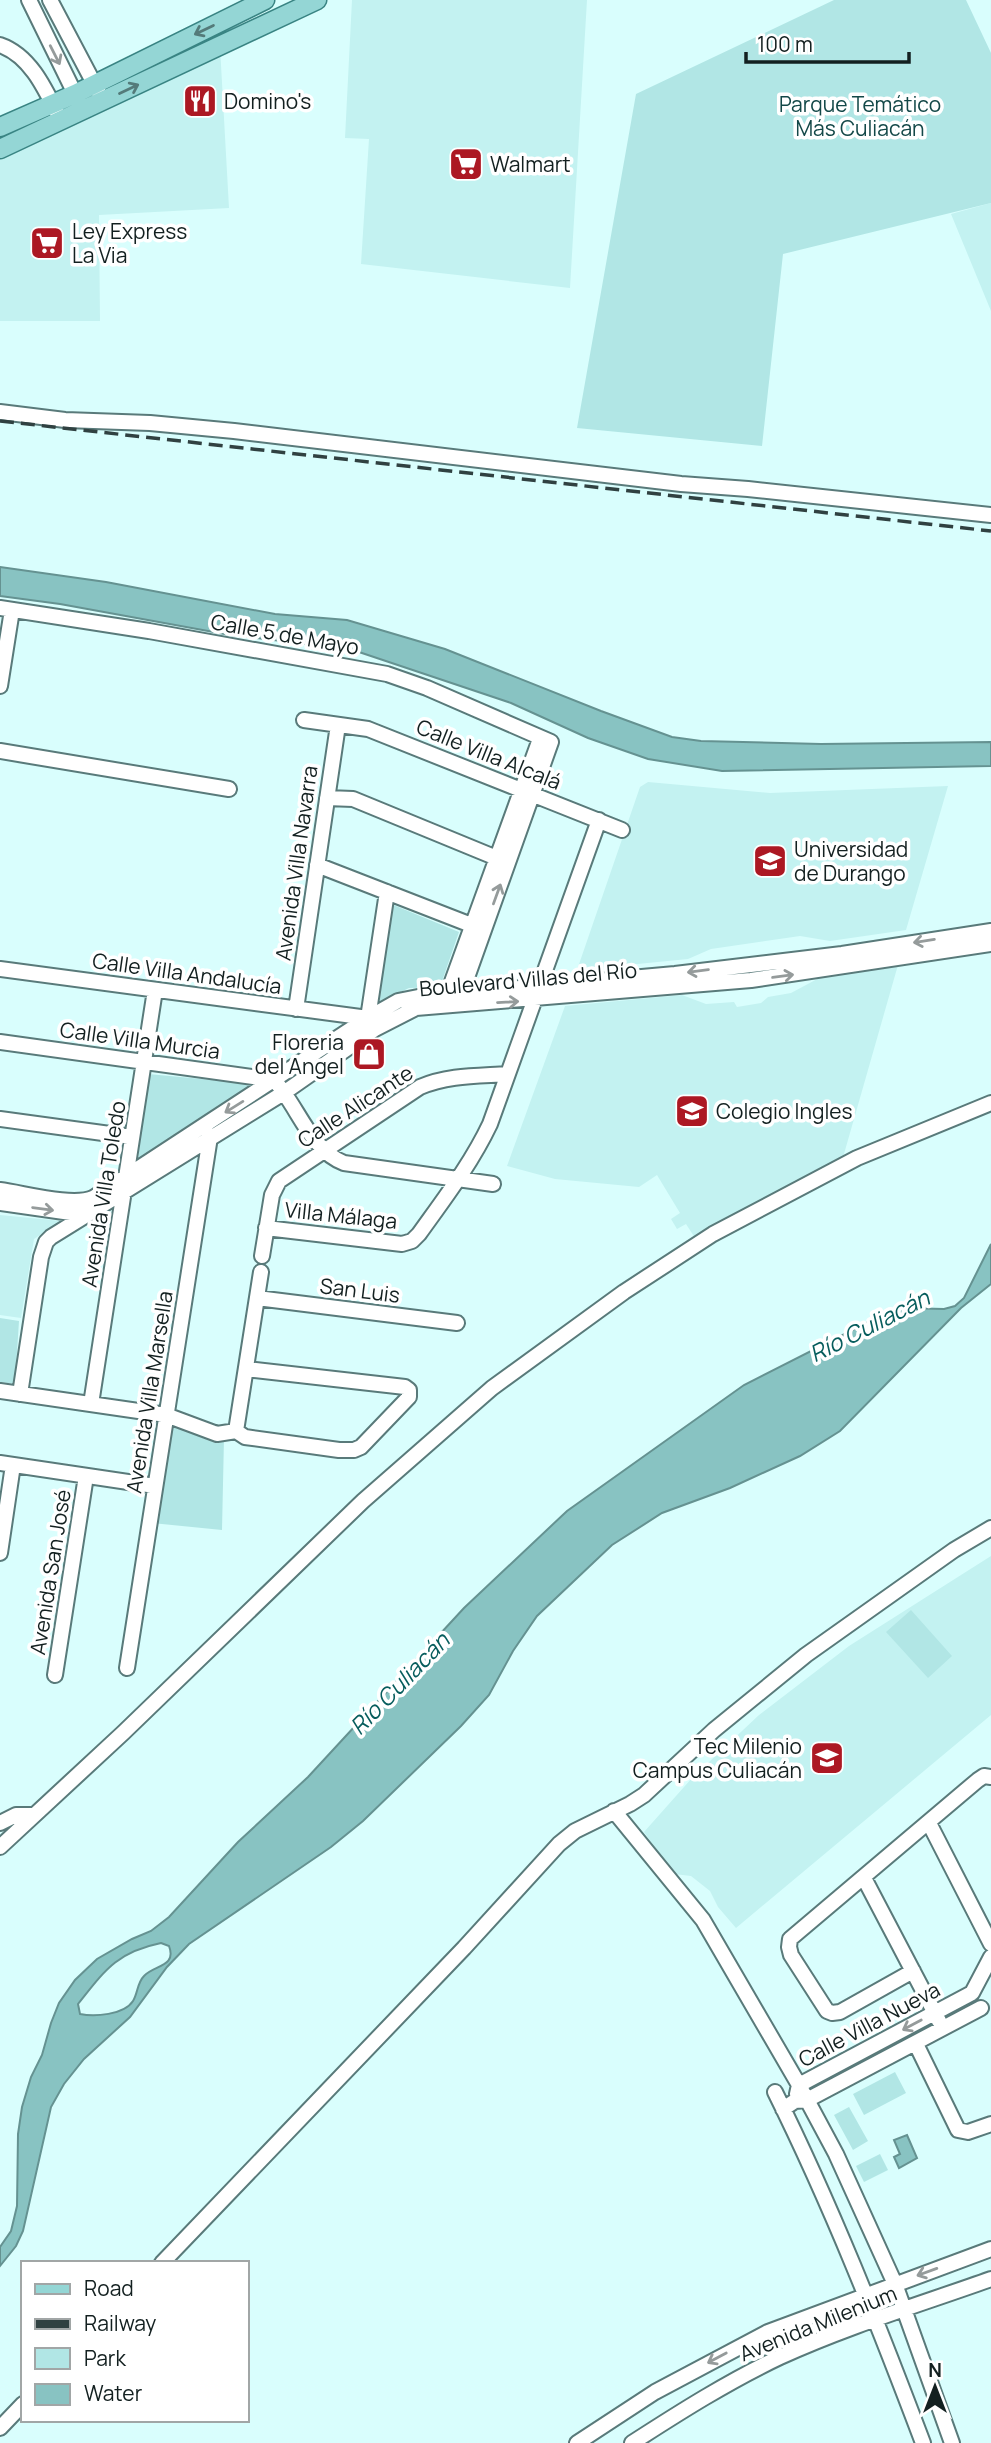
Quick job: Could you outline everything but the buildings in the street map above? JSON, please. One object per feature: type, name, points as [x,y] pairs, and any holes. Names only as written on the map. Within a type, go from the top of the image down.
[{"type":"main road","points":[[0,149],[61,121],[94,84],[265,0]]},
{"type":"main road","points":[[0,127],[52,104],[103,101],[317,0]]},
{"type":"street","points":[[29,0],[79,102]]},
{"type":"street","points":[[50,0],[103,101]]},
{"type":"street","points":[[0,46],[18,53],[32,70],[61,121]]},
{"type":"street","points":[[0,412],[65,420],[150,423],[234,431],[691,485],[991,515]]},
{"type":"street","points":[[0,686],[6,609]]},
{"type":"street","name":"Calle 5 de Mayo","points":[[6,609],[149,631],[387,674],[427,688],[545,741],[527,792]]},
{"type":"street","name":"Calle Villa Alcalá","points":[[304,720],[368,729],[622,830]]},
{"type":"street","name":"Avenida Villa Navarra","points":[[296,1009],[338,724]]},
{"type":"street","points":[[0,751],[229,789]]},
{"type":"street","points":[[452,999],[527,792]]},
{"type":"street","points":[[327,798],[353,799],[502,860]]},
{"type":"street","points":[[459,1179],[490,1124],[599,820]]},
{"type":"street","points":[[317,865],[478,927]]},
{"type":"street","points":[[372,1023],[387,892]]},
{"type":"street","name":"Boulevard Villas del Río","points":[[452,999],[539,986],[687,973],[842,954],[991,931]]},
{"type":"street","name":"Boulevard Villas del Río","points":[[0,1190],[84,1202],[128,1174],[285,1092],[398,1001],[534,1000],[751,980],[991,944]]},
{"type":"street","name":"Calle Villa Andalucía","points":[[0,969],[296,1009],[372,1023]]},
{"type":"street","name":"Avenida Villa Toledo","points":[[91,1404],[155,989]]},
{"type":"street","name":"Boulevard Villas del Río","points":[[20,1394],[43,1248],[51,1237],[125,1190],[274,1080],[372,1023]]},
{"type":"street","name":"Calle Villa Murcia","points":[[0,1042],[274,1080]]},
{"type":"street","name":"Calle Alicante","points":[[262,1256],[275,1185],[322,1151],[435,1080],[507,1074]]},
{"type":"street","points":[[274,1080],[285,1092],[322,1151],[344,1163],[493,1184]]},
{"type":"street","points":[[0,1847],[123,1733],[363,1502],[492,1388],[624,1292],[713,1234],[857,1158],[991,1103]]},
{"type":"street","points":[[0,1119],[132,1137]]},
{"type":"street","name":"Avenida Villa Marsella","points":[[127,1668],[207,1131]]},
{"type":"street","name":"Villa Málaga","points":[[266,1228],[402,1244],[412,1241],[459,1179]]},
{"type":"street","points":[[0,1203],[85,1215]]},
{"type":"street","points":[[236,1431],[261,1272]]},
{"type":"street","name":"San Luis","points":[[257,1298],[457,1323]]},
{"type":"street","points":[[0,1391],[166,1415],[217,1434],[236,1431],[245,1437],[339,1450],[354,1450],[360,1447],[409,1398],[409,1390],[397,1386],[246,1369]]},
{"type":"street","points":[[0,1553],[6,1464],[155,1486]]},
{"type":"street","name":"Avenida San José","points":[[55,1675],[86,1476]]},
{"type":"street","points":[[164,2261],[464,1948],[559,1844],[575,1831],[644,1795],[714,1730],[806,1654],[954,1550],[991,1528]]},
{"type":"street","points":[[913,1971],[840,2012],[832,2013],[827,2011],[791,1955],[790,1939],[978,1780],[984,1776],[991,1777]]},
{"type":"street","points":[[614,1811],[702,1920],[799,2085],[795,2103],[836,2154],[895,2284],[952,2443]]},
{"type":"street","points":[[0,1823],[16,1815],[33,1815]]},
{"type":"street","points":[[929,1823],[991,1944]]},
{"type":"street","points":[[864,1878],[943,2028]]},
{"type":"street","points":[[986,2009],[972,1993],[991,1957]]},
{"type":"street","name":"Calle Villa Nueva","points":[[799,2085],[972,1993]]},
{"type":"street","name":"Calle Villa Nueva","points":[[795,2103],[986,2009]]},
{"type":"street","points":[[916,2044],[958,2130],[968,2132],[991,2124]]},
{"type":"street","name":"Avenida Milenium","points":[[775,2092],[795,2103],[815,2173],[866,2294]]},
{"type":"street","name":"Avenida Milenium","points":[[577,2443],[655,2392],[768,2332],[991,2249]]},
{"type":"street","name":"Avenida Milenium","points":[[632,2443],[741,2377],[791,2353],[991,2278]]},
{"type":"street","points":[[866,2294],[923,2443]]},
{"type":"street","points":[[0,2428],[21,2406]]},
{"type":"shaded area","points":[[352,0],[587,0],[570,288],[361,264],[369,139],[345,138]]},
{"type":"shaded area","points":[[220,47],[229,208],[99,215],[100,321],[0,321],[0,149]]},
{"type":"shaded area","points":[[991,203],[991,311],[951,214]]},
{"type":"shaded area","name":"Universidad de Durango","points":[[648,782],[770,793],[948,786],[906,930],[830,941],[800,936],[711,949],[688,959],[577,970],[640,787]]},
{"type":"shaded area","name":"Colegio Ingles","points":[[898,965],[842,1161],[697,1241],[686,1224],[677,1229],[671,1219],[680,1213],[657,1175],[639,1187],[555,1179],[507,1166],[565,1006],[682,995],[706,1004],[734,1002],[737,1007],[761,1003],[768,997],[791,993],[821,977]]},
{"type":"shaded area","points":[[0,1215],[61,1221],[34,1239],[21,1318],[0,1315]]},
{"type":"shaded area","name":"Tec Milenio Campus Culiacán","points":[[991,1556],[991,1715],[736,1928],[718,1907],[710,1891],[691,1876],[674,1874],[644,1832],[692,1778],[759,1715],[849,1646]]},
{"type":"green space","name":"Parque Temático Más Culiacán","points":[[834,0],[966,0],[991,53],[991,203],[783,254],[762,446],[577,428],[636,94]]},
{"type":"green space","points":[[391,904],[459,932],[440,987],[409,988],[372,1006]]},
{"type":"green space","points":[[148,1074],[256,1084],[138,1159]]},
{"type":"green space","points":[[0,1318],[19,1321],[15,1384],[0,1382]]},
{"type":"green space","points":[[169,1419],[224,1438],[222,1530],[152,1523]]},
{"type":"green space","points":[[911,1610],[952,1656],[928,1678],[886,1632]]},
{"type":"green space","points":[[895,2072],[906,2093],[864,2115],[853,2094]]},
{"type":"green space","points":[[849,2107],[868,2141],[853,2150],[834,2115]]},
{"type":"green space","points":[[880,2154],[888,2170],[864,2182],[856,2166]]},
{"type":"water","points":[[0,567],[106,582],[275,614],[347,620],[445,649],[672,737],[701,741],[821,744],[991,742],[991,766],[722,771],[648,759],[588,738],[511,703],[350,649],[230,635],[60,604],[0,596]]},
{"type":"water","name":"Río Culiacán","points":[[991,1244],[991,1284],[961,1308],[840,1431],[800,1456],[730,1488],[662,1513],[612,1545],[537,1616],[513,1651],[489,1695],[461,1726],[363,1821],[331,1847],[189,1944],[167,1967],[130,2017],[84,2059],[64,2084],[51,2107],[23,2231],[16,2246],[0,2266],[0,2247],[11,2231],[17,2206],[18,2134],[22,2107],[59,2003],[75,1980],[97,1959],[151,1931],[169,1917],[238,1842],[308,1777],[464,1608],[567,1511],[744,1385],[884,1314],[903,1308],[944,1309],[955,1306],[964,1298]],"holes":[[[161,1943],[169,1946],[170,1958],[144,1976],[129,2006],[108,2014],[80,2014],[78,2004],[113,1964],[146,1947]]]},
{"type":"water","points":[[907,2135],[917,2158],[899,2168],[894,2157],[900,2154],[894,2140]]},
{"type":"railway","points":[[0,421],[991,531]]},
{"type":"place","name":"Domino's","points":[[200,101]]},
{"type":"place","name":"Walmart","points":[[466,164]]},
{"type":"place","name":"Ley Express La Via","points":[[47,243]]},
{"type":"place","name":"Universidad de Durango","points":[[770,861]]},
{"type":"place","name":"Floreria del Angel","points":[[369,1054]]},
{"type":"place","name":"Colegio Ingles","points":[[692,1111]]},
{"type":"place","name":"Tec Milenio Campus Culiacán","points":[[827,1758]]}]
